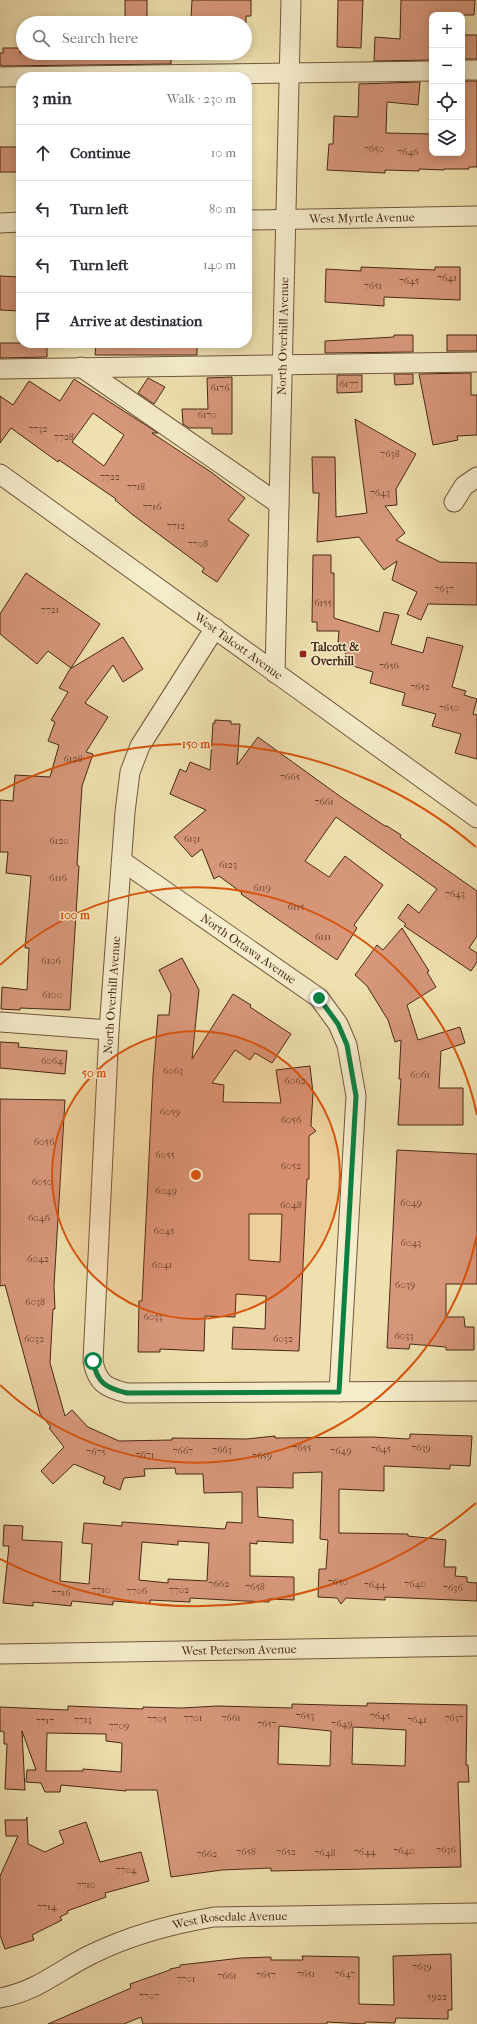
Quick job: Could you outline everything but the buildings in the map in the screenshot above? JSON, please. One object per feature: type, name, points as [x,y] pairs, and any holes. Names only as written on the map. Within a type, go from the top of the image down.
[{"type":"street","name":"North Overhill Avenue","points":[[275,673],[291,0]]},
{"type":"street","points":[[252,74],[429,70]]},
{"type":"street","points":[[465,70],[477,70]]},
{"type":"street","points":[[0,77],[16,77]]},
{"type":"street","name":"West Myrtle Avenue","points":[[252,220],[477,216]]},
{"type":"street","points":[[0,223],[16,222]]},
{"type":"street","points":[[0,369],[477,362]]},
{"type":"street","points":[[81,367],[279,504]]},
{"type":"street","name":"West Talcott Avenue","points":[[0,474],[477,818]]},
{"type":"street","points":[[454,502],[464,486],[477,477]]},
{"type":"street","name":"North Overhill Avenue","points":[[215,628],[140,746],[130,772],[125,812],[109,1030],[93,1361],[96,1374],[103,1383],[112,1389],[127,1393],[339,1392]]},
{"type":"street","name":"North Ottawa Avenue","points":[[122,862],[319,998],[338,1024],[347,1045],[356,1096],[339,1392]]},
{"type":"street","points":[[0,1022],[109,1030]]},
{"type":"street","points":[[339,1392],[477,1391]]},
{"type":"street","name":"West Peterson Avenue","points":[[0,1654],[477,1646]]},
{"type":"street","name":"West Rosedale Avenue","points":[[0,1998],[36,1988],[93,1954],[126,1939],[176,1923],[214,1917],[477,1913]]},
{"type":"place","name":"Talcott & Overhill","points":[[303,654]]},
{"type":"route","points":[[93,1361],[96,1374],[103,1383],[112,1389],[127,1393],[339,1392],[356,1096],[353,1069],[347,1045],[338,1024],[319,998]]}]
